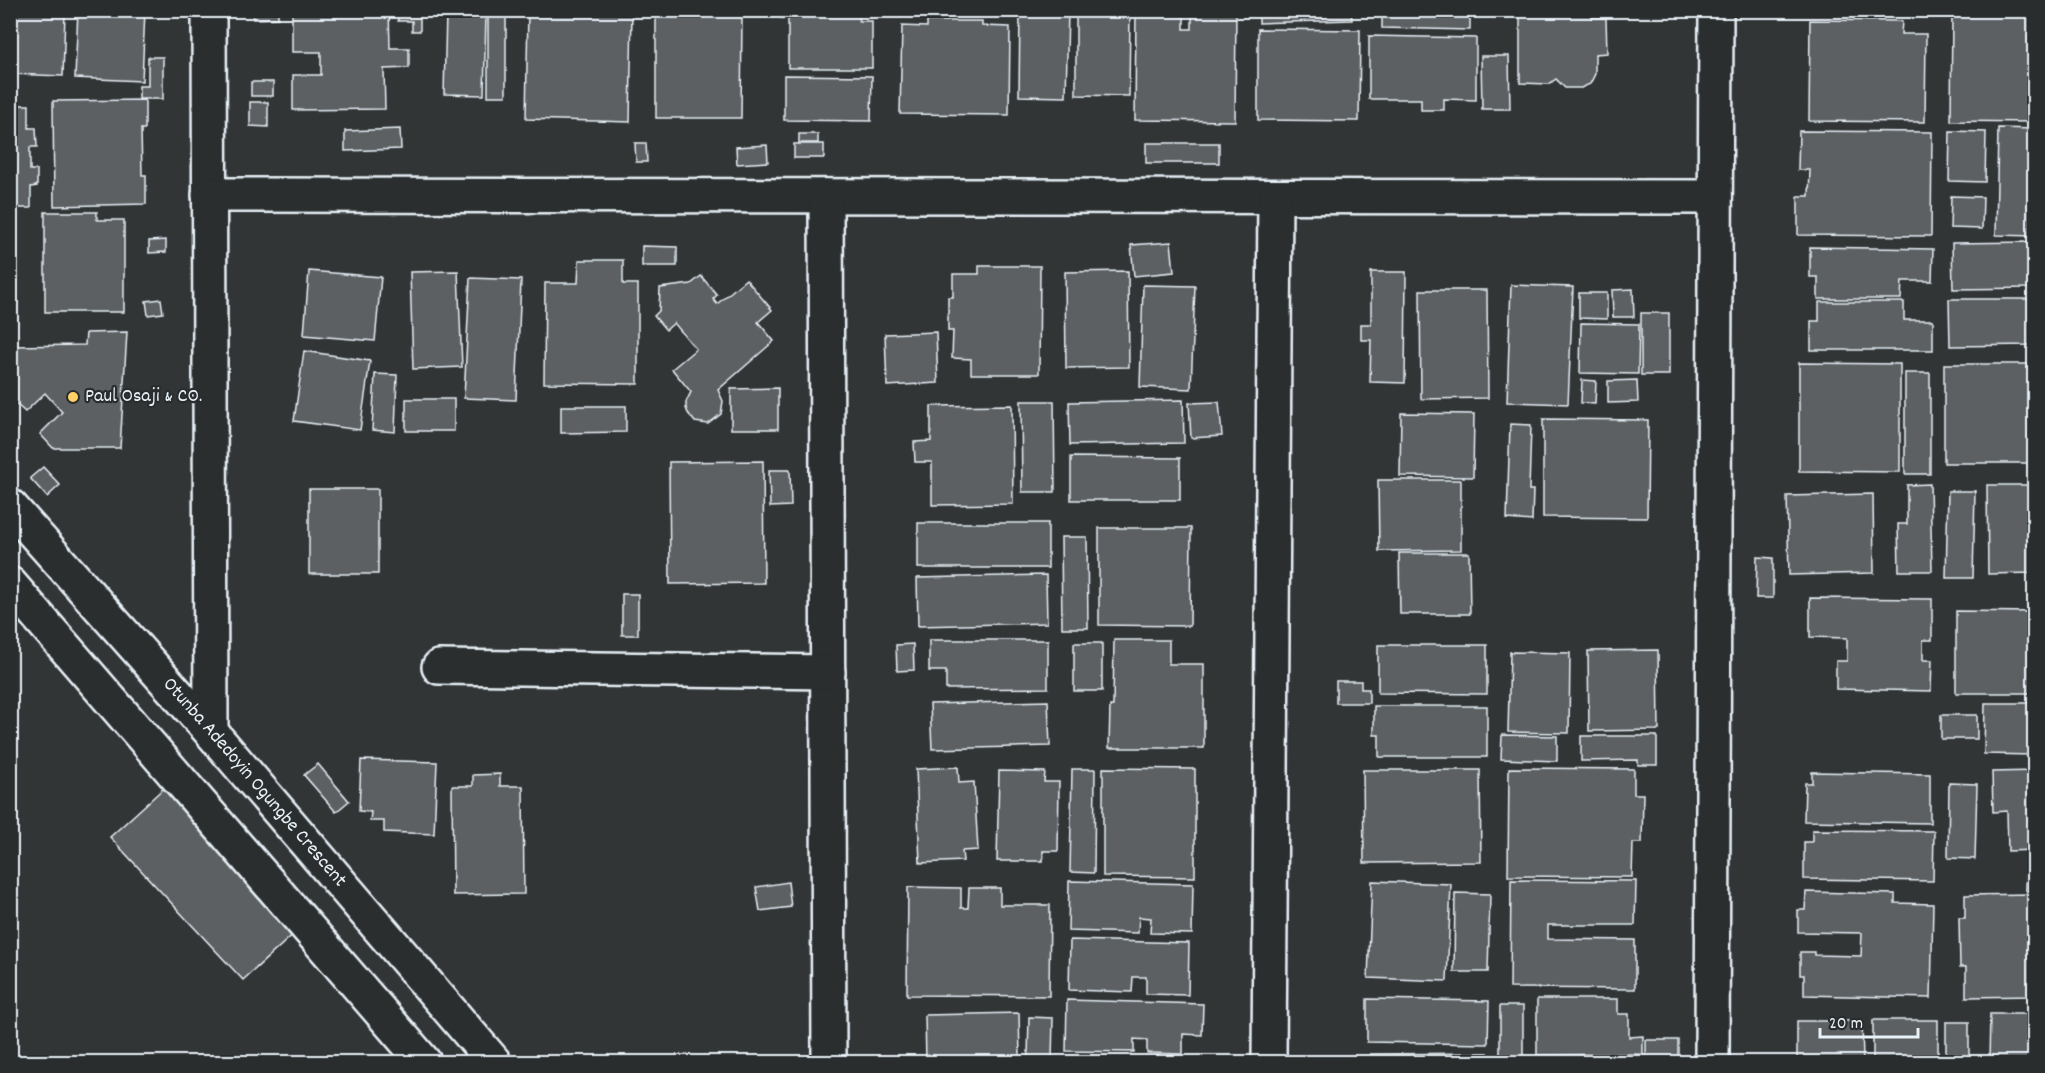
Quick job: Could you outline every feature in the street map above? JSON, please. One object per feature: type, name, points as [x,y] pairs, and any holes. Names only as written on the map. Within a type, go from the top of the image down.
[{"type":"street","points":[[209,10],[211,732]]},
{"type":"street","points":[[1712,1062],[1716,10]]},
{"type":"street","points":[[209,195],[1715,197]]},
{"type":"street","points":[[826,196],[829,1062]]},
{"type":"street","points":[[1269,1062],[1275,197]]},
{"type":"street","name":"Otunba Adedoyin Ogungbe Crescent","points":[[10,506],[211,732],[494,1062]]},
{"type":"street","points":[[10,584],[424,1062]]},
{"type":"street","points":[[439,667],[828,672]]},
{"type":"building","points":[[78,10],[145,10],[142,81],[75,78]]},
{"type":"building","points":[[253,10],[278,10],[278,18],[253,19]]},
{"type":"building","points":[[292,10],[389,10],[390,48],[409,48],[409,68],[384,69],[385,109],[293,110],[293,75],[321,75],[321,52],[292,52]]},
{"type":"building","points":[[398,10],[420,10],[420,31],[412,31],[412,21],[398,21]]},
{"type":"building","points":[[488,10],[506,10],[506,96],[488,96]]},
{"type":"building","points":[[528,10],[632,10],[630,122],[526,119]]},
{"type":"building","points":[[646,10],[740,10],[740,13]]},
{"type":"building","points":[[781,10],[859,10],[859,21],[872,21],[872,68],[788,68],[788,18],[781,18]]},
{"type":"building","points":[[1020,10],[1068,10],[1066,97],[1019,96]]},
{"type":"building","points":[[1136,10],[1184,10],[1184,29],[1192,29],[1192,10],[1236,10],[1235,121],[1135,120]]},
{"type":"building","points":[[1259,10],[1351,10],[1352,20],[1259,23]]},
{"type":"building","points":[[1372,10],[1470,10],[1470,30],[1382,28],[1382,14],[1372,14]]},
{"type":"building","points":[[1520,10],[1592,10],[1592,18],[1606,18],[1607,53],[1595,54],[1595,74],[1590,84],[1581,88],[1565,88],[1556,79],[1549,84],[1520,83]]},
{"type":"building","points":[[10,11],[65,13],[63,76],[10,74]]},
{"type":"building","points":[[1076,11],[1130,11],[1129,96],[1076,95]]},
{"type":"building","points":[[446,13],[486,14],[484,95],[444,94]]},
{"type":"building","points":[[1952,13],[2034,14],[2034,122],[1951,121]]},
{"type":"building","points":[[656,15],[742,16],[741,118],[656,118]]},
{"type":"building","points":[[1810,20],[1902,21],[1901,34],[1926,34],[1925,122],[1809,121]]},
{"type":"building","points":[[927,21],[982,21],[982,26],[1010,27],[1009,115],[900,114],[902,26],[927,27]]},
{"type":"building","points":[[1258,29],[1360,30],[1359,121],[1258,120]]},
{"type":"building","points":[[1369,36],[1476,38],[1476,100],[1444,99],[1444,110],[1421,110],[1421,99],[1369,99]]},
{"type":"building","points":[[1481,56],[1509,56],[1510,109],[1482,109]]},
{"type":"building","points":[[148,57],[163,57],[163,99],[139,99],[139,86],[148,86]]},
{"type":"building","points":[[784,75],[872,76],[871,121],[784,120]]},
{"type":"building","points":[[251,82],[273,82],[273,96],[251,96]]},
{"type":"building","points":[[145,100],[145,129],[141,129],[142,175],[146,175],[146,204],[54,206],[53,101]]},
{"type":"building","points":[[250,102],[268,102],[268,127],[250,126]]},
{"type":"building","points":[[10,105],[29,105],[29,128],[36,128],[37,147],[30,147],[30,170],[37,170],[37,186],[31,187],[31,208],[10,208]]},
{"type":"building","points":[[1998,128],[2034,129],[2034,236],[1996,235]]},
{"type":"building","points":[[400,129],[401,149],[345,151],[345,131]]},
{"type":"building","points":[[1799,131],[1932,132],[1931,236],[1798,235],[1798,196],[1809,196],[1810,170],[1798,170]]},
{"type":"building","points":[[1950,131],[1986,132],[1985,182],[1949,181]]},
{"type":"building","points":[[799,134],[818,134],[818,143],[799,143]]},
{"type":"building","points":[[635,143],[646,143],[647,162],[636,162]]},
{"type":"building","points":[[1146,143],[1219,143],[1219,163],[1146,163]]},
{"type":"building","points":[[794,144],[824,144],[824,158],[794,158]]},
{"type":"building","points":[[767,145],[768,162],[737,164],[736,147]]},
{"type":"building","points":[[1951,196],[1983,197],[1982,229],[1950,228]]},
{"type":"building","points":[[45,212],[97,212],[97,220],[124,220],[124,312],[45,312]]},
{"type":"building","points":[[166,240],[166,252],[149,253],[149,241]]},
{"type":"building","points":[[1171,242],[1174,272],[1134,276],[1131,245]]},
{"type":"building","points":[[2034,242],[2034,288],[1953,289],[1952,243]]},
{"type":"building","points":[[642,246],[677,247],[677,266],[642,266]]},
{"type":"building","points":[[1810,247],[1933,249],[1932,281],[1902,281],[1901,299],[1818,299],[1818,277],[1810,277]]},
{"type":"building","points":[[579,260],[623,260],[623,284],[638,284],[638,384],[544,383],[545,283],[578,283]]},
{"type":"building","points":[[979,266],[1040,266],[1039,374],[971,374],[971,359],[952,358],[953,331],[948,331],[948,297],[953,297],[953,274],[979,274]]},
{"type":"building","points":[[309,271],[381,277],[375,341],[304,335]]},
{"type":"building","points":[[458,271],[462,367],[413,369],[410,272]]},
{"type":"building","points":[[1128,271],[1129,367],[1066,368],[1065,272]]},
{"type":"building","points":[[1371,272],[1406,272],[1405,383],[1370,382],[1371,340],[1361,340],[1361,324],[1371,324]]},
{"type":"building","points":[[701,276],[717,295],[713,299],[717,304],[746,279],[772,310],[758,322],[774,341],[718,390],[723,401],[721,414],[708,424],[695,422],[688,413],[686,402],[691,392],[672,369],[696,349],[674,323],[666,330],[654,316],[659,311],[660,288],[691,284]]},
{"type":"building","points":[[470,278],[521,280],[516,400],[464,398]]},
{"type":"building","points":[[1143,285],[1195,286],[1191,389],[1140,387]]},
{"type":"building","points":[[1511,285],[1573,287],[1568,404],[1507,402]]},
{"type":"building","points":[[1633,289],[1634,317],[1613,317],[1612,290]]},
{"type":"building","points":[[1420,290],[1487,290],[1488,398],[1421,399]]},
{"type":"building","points":[[1579,293],[1607,293],[1607,319],[1579,318]]},
{"type":"building","points":[[161,299],[163,313],[148,315],[146,301]]},
{"type":"building","points":[[1949,299],[2034,299],[2034,345],[1950,346]]},
{"type":"building","points":[[1819,302],[1904,302],[1904,320],[1933,320],[1933,350],[1811,350],[1811,321],[1819,321]]},
{"type":"building","points":[[1641,313],[1669,313],[1669,375],[1641,375]]},
{"type":"building","points":[[1581,323],[1639,324],[1638,374],[1580,373]]},
{"type":"building","points":[[127,332],[120,448],[53,448],[40,434],[62,412],[45,393],[25,412],[12,400],[10,346],[85,345],[86,333]]},
{"type":"building","points":[[936,332],[938,383],[887,386],[885,334]]},
{"type":"building","points":[[304,351],[370,361],[360,430],[294,421]]},
{"type":"building","points":[[1799,363],[1900,364],[1900,472],[1799,471]]},
{"type":"building","points":[[1944,364],[2034,364],[2034,463],[1944,463]]},
{"type":"building","points":[[1905,373],[1930,373],[1930,474],[1905,474]]},
{"type":"building","points":[[375,374],[397,375],[395,432],[372,430]]},
{"type":"building","points":[[1582,380],[1596,381],[1595,404],[1581,403]]},
{"type":"building","points":[[1637,380],[1638,402],[1608,403],[1608,381]]},
{"type":"building","points":[[778,388],[778,429],[731,429],[731,389]]},
{"type":"building","points":[[406,399],[454,399],[454,431],[406,431]]},
{"type":"building","points":[[1183,400],[1184,443],[1070,445],[1069,402]]},
{"type":"building","points":[[1021,401],[1054,401],[1055,492],[1022,492]]},
{"type":"building","points":[[1219,402],[1222,436],[1191,438],[1189,403]]},
{"type":"building","points":[[1012,405],[1013,504],[932,505],[932,462],[915,462],[914,442],[931,441],[931,406]]},
{"type":"building","points":[[561,406],[626,406],[626,432],[561,433]]},
{"type":"building","points":[[1401,413],[1474,414],[1473,477],[1400,476]]},
{"type":"building","points":[[1543,419],[1648,420],[1647,518],[1543,517]]},
{"type":"building","points":[[1510,424],[1531,425],[1529,490],[1533,490],[1532,521],[1507,519]]},
{"type":"building","points":[[1071,457],[1180,458],[1180,500],[1071,500]]},
{"type":"building","points":[[763,461],[764,583],[670,584],[669,462]]},
{"type":"building","points":[[43,467],[60,485],[47,497],[30,478]]},
{"type":"building","points":[[769,470],[790,470],[791,506],[770,507]]},
{"type":"building","points":[[1378,480],[1461,480],[1461,550],[1379,551]]},
{"type":"building","points":[[1930,484],[1932,571],[1899,571],[1898,524],[1907,524],[1907,485]]},
{"type":"building","points":[[1987,485],[2034,485],[2034,573],[1988,574]]},
{"type":"building","points":[[309,489],[378,489],[378,574],[309,574]]},
{"type":"building","points":[[1948,491],[1975,491],[1973,578],[1946,578]]},
{"type":"building","points":[[1873,494],[1874,573],[1789,575],[1787,496]]},
{"type":"building","points":[[918,523],[1048,523],[1048,568],[918,568]]},
{"type":"building","points":[[1099,528],[1191,528],[1190,626],[1099,625]]},
{"type":"building","points":[[1061,537],[1087,537],[1088,628],[1062,628]]},
{"type":"building","points":[[1399,553],[1469,553],[1470,614],[1400,614]]},
{"type":"building","points":[[1757,557],[1773,558],[1773,598],[1756,598]]},
{"type":"building","points":[[1046,575],[1047,623],[918,626],[917,578]]},
{"type":"building","points":[[622,594],[638,594],[638,635],[622,635]]},
{"type":"building","points":[[1810,598],[1932,599],[1932,640],[1923,640],[1923,660],[1932,660],[1931,691],[1836,689],[1836,661],[1847,661],[1847,638],[1810,637]]},
{"type":"building","points":[[1956,611],[2034,612],[2034,693],[1956,693]]},
{"type":"building","points":[[929,640],[1048,640],[1048,688],[946,689],[946,671],[929,671]]},
{"type":"building","points":[[1114,640],[1169,640],[1169,664],[1204,664],[1204,748],[1109,748],[1110,706],[1113,706]]},
{"type":"building","points":[[1074,643],[1102,643],[1102,691],[1074,691]]},
{"type":"building","points":[[913,644],[914,670],[897,671],[896,645]]},
{"type":"building","points":[[1378,645],[1487,645],[1487,694],[1378,693]]},
{"type":"building","points":[[1658,650],[1659,730],[1589,731],[1588,651]]},
{"type":"building","points":[[1510,652],[1570,653],[1569,733],[1508,732]]},
{"type":"building","points":[[1336,681],[1361,681],[1361,689],[1369,689],[1369,703],[1336,703]]},
{"type":"building","points":[[1048,701],[1050,746],[932,749],[930,704]]},
{"type":"building","points":[[1985,703],[2034,703],[2034,755],[1984,754]]},
{"type":"building","points":[[1374,706],[1487,706],[1487,757],[1379,757],[1379,735],[1374,735]]},
{"type":"building","points":[[1941,715],[1977,715],[1977,739],[1941,739]]},
{"type":"building","points":[[1502,735],[1557,736],[1557,761],[1501,759]]},
{"type":"building","points":[[1581,736],[1657,736],[1657,765],[1638,765],[1638,760],[1581,761]]},
{"type":"building","points":[[361,760],[437,762],[434,834],[384,832],[384,821],[370,821],[371,812],[359,811]]},
{"type":"building","points":[[318,764],[349,801],[336,812],[304,775]]},
{"type":"building","points":[[958,767],[959,783],[974,782],[978,850],[962,851],[963,861],[920,863],[916,769]]},
{"type":"building","points":[[1103,768],[1195,769],[1195,877],[1103,876]]},
{"type":"building","points":[[1509,768],[1634,769],[1634,794],[1643,794],[1642,843],[1633,843],[1632,877],[1508,876]]},
{"type":"building","points":[[1072,769],[1095,769],[1094,873],[1070,872]]},
{"type":"building","points":[[1363,770],[1480,770],[1481,862],[1364,863]]},
{"type":"building","points":[[999,771],[1045,772],[1044,782],[1059,782],[1058,851],[1043,851],[1043,861],[997,861]]},
{"type":"building","points":[[2034,771],[2034,850],[2008,851],[2007,811],[1993,812],[1992,772]]},
{"type":"building","points":[[1812,772],[1930,774],[1930,823],[1804,821],[1805,783],[1812,783]]},
{"type":"building","points":[[500,774],[500,786],[523,786],[524,894],[453,895],[452,786],[473,786],[473,775]]},
{"type":"building","points":[[1949,783],[1977,784],[1975,859],[1948,858]]},
{"type":"building","points":[[166,786],[298,930],[243,980],[110,837]]},
{"type":"building","points":[[1812,830],[1934,831],[1933,881],[1804,879],[1804,842],[1812,842]]},
{"type":"building","points":[[2027,865],[2034,866],[2034,890],[2026,890]]},
{"type":"building","points":[[1511,880],[1636,881],[1635,925],[1548,925],[1548,939],[1635,940],[1635,989],[1510,988]]},
{"type":"building","points":[[1069,881],[1193,884],[1192,934],[1150,933],[1151,918],[1139,917],[1138,933],[1068,931]]},
{"type":"building","points":[[1372,881],[1451,884],[1447,981],[1368,978]]},
{"type":"building","points":[[788,882],[791,907],[760,911],[756,887]]},
{"type":"building","points":[[908,887],[961,888],[961,908],[968,908],[969,888],[1000,888],[1000,905],[1050,905],[1049,996],[907,995]]},
{"type":"building","points":[[1806,892],[1895,894],[1895,903],[1933,904],[1931,998],[1804,995],[1804,975],[1800,975],[1800,952],[1814,952],[1814,955],[1861,956],[1862,933],[1798,932],[1798,910],[1805,910]]},
{"type":"building","points":[[1455,893],[1490,894],[1488,972],[1454,972]]},
{"type":"building","points":[[2034,894],[2034,996],[1966,997],[1966,967],[1960,967],[1959,918],[1965,918],[1965,895]]},
{"type":"building","points":[[1070,940],[1189,943],[1188,995],[1146,994],[1146,977],[1133,977],[1132,992],[1069,990]]},
{"type":"building","points":[[1367,999],[1489,1001],[1488,1044],[1367,1042]]},
{"type":"building","points":[[1537,999],[1618,999],[1618,1014],[1629,1014],[1629,1037],[1643,1036],[1643,1054],[1537,1055]]},
{"type":"building","points":[[1067,1000],[1203,1004],[1202,1035],[1183,1034],[1183,1054],[1147,1053],[1147,1040],[1134,1039],[1134,1052],[1066,1051]]},
{"type":"building","points":[[1500,1006],[1523,1006],[1523,1062],[1500,1062]]},
{"type":"building","points":[[1019,1013],[1020,1058],[926,1061],[925,1015]]},
{"type":"building","points":[[1990,1014],[2034,1014],[2034,1062],[1989,1062]]},
{"type":"building","points":[[1029,1017],[1053,1018],[1052,1059],[1028,1058]]},
{"type":"building","points":[[1873,1020],[1938,1020],[1938,1062],[1873,1062]]},
{"type":"building","points":[[1797,1021],[1862,1021],[1863,1062],[1797,1062]]},
{"type":"building","points":[[1946,1022],[1969,1022],[1969,1062],[1946,1062]]},
{"type":"building","points":[[1646,1040],[1678,1040],[1678,1058],[1646,1058]]},
{"type":"building","points":[[1488,1053],[1488,1062],[1370,1062],[1370,1054]]},
{"type":"building","points":[[1189,1059],[1189,1062],[1063,1062]]},
{"type":"building","points":[[1628,1059],[1628,1062],[1546,1062],[1546,1060]]},
{"type":"place","name":"Paul Osaji & CO.","points":[[73,397]]}]
